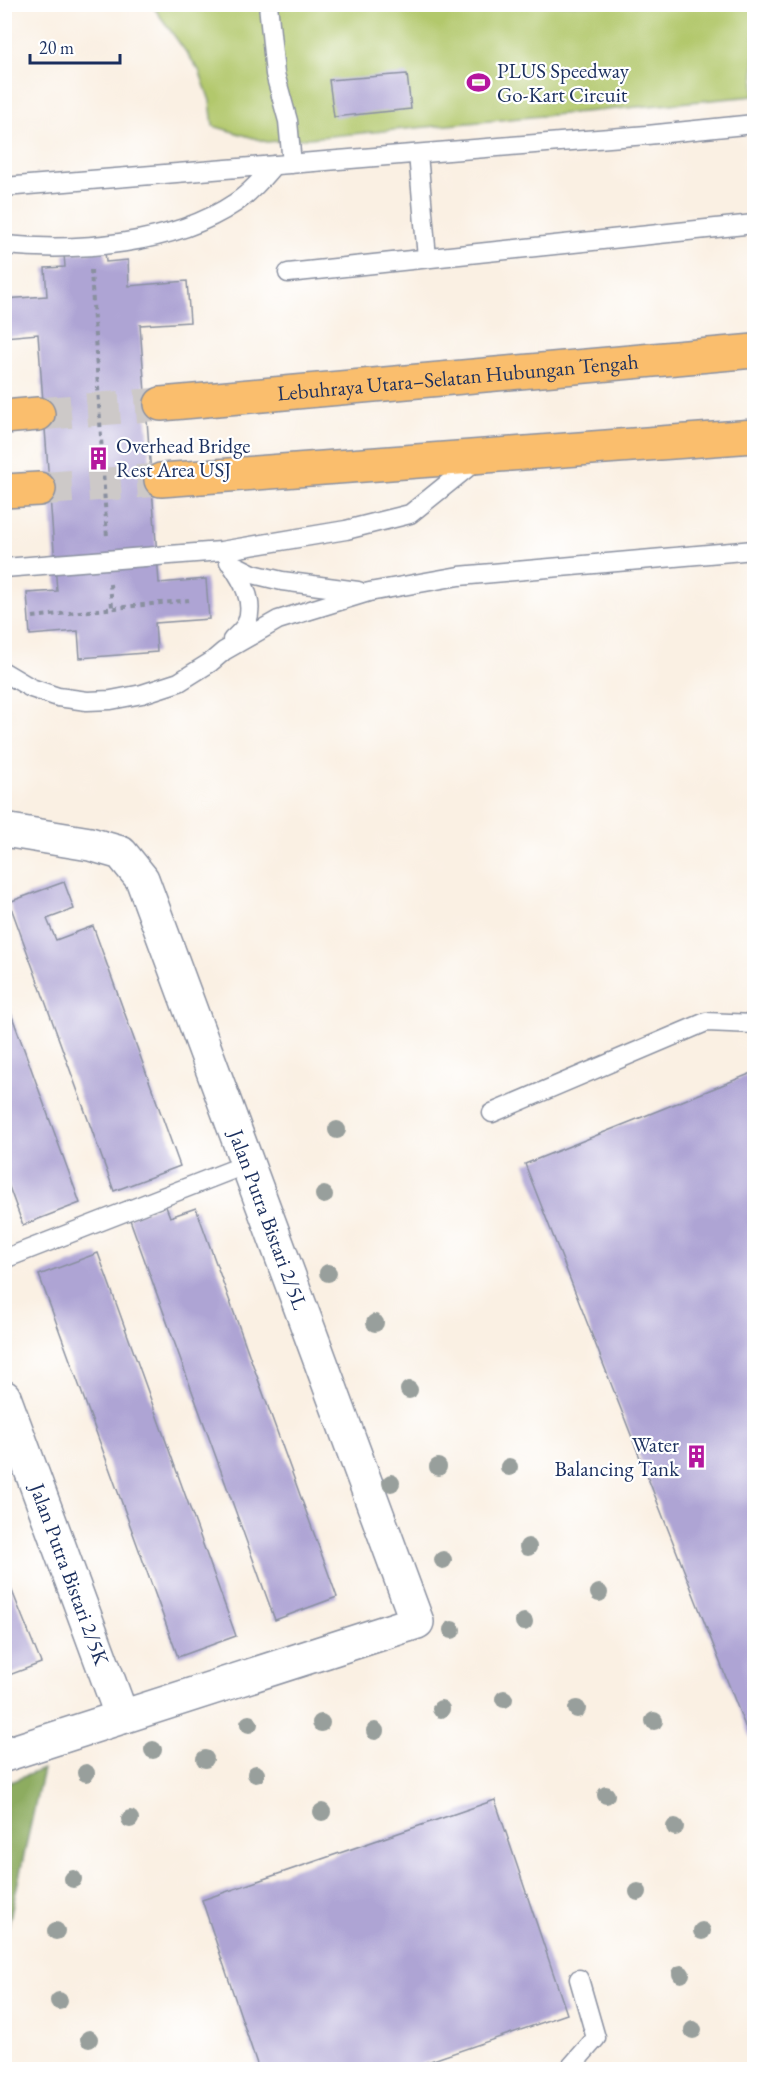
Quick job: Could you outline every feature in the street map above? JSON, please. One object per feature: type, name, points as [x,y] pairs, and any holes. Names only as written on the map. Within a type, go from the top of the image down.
[{"type":"highway","name":"Lebuhraya Utara–Selatan Hubungan Tengah","points":[[161,404],[754,351]]},
{"type":"highway","points":[[4,417],[38,414]]},
{"type":"highway","points":[[161,480],[754,435]]},
{"type":"highway","points":[[4,491],[39,489]]},
{"type":"street","name":"Jalan Putra Bistari 2/5L","points":[[4,830],[90,844],[122,853],[142,879],[417,1622],[122,1717]]},
{"type":"street","name":"Jalan Putra Bistari 2/5K","points":[[4,1397],[122,1717]]},
{"type":"street","points":[[4,1755],[122,1717]]},
{"type":"lane","points":[[4,245],[90,248],[155,236],[197,222],[234,204],[283,165],[288,121],[275,74],[268,4]]},
{"type":"lane","points":[[4,187],[647,135],[754,124]]},
{"type":"lane","points":[[418,154],[427,258]]},
{"type":"lane","points":[[288,273],[754,224]]},
{"type":"lane","points":[[4,568],[225,556],[335,532],[410,514],[483,456]]},
{"type":"lane","points":[[4,672],[31,688],[58,697],[87,701],[111,700],[142,694],[179,682],[224,651],[278,620],[369,592],[459,576],[754,550]]},
{"type":"lane","points":[[225,556],[253,574],[282,581],[369,592]]},
{"type":"lane","points":[[224,651],[247,623],[249,606],[246,589],[225,556]]},
{"type":"lane","points":[[492,1113],[706,1022],[754,1024]]},
{"type":"lane","points":[[4,1259],[247,1164]]},
{"type":"lane","points":[[568,2070],[596,2038],[579,1979]]},
{"type":"path","points":[[90,248],[112,607]]},
{"type":"path","points":[[33,617],[189,600]]},
{"type":"green space","name":"PLUS Speedway Go-Kart Circuit","points":[[152,5],[754,5],[754,96],[267,142],[213,126],[210,101],[199,70]]},
{"type":"green space","points":[[43,1769],[5,1941],[5,1784]]},
{"type":"building","points":[[407,74],[411,109],[334,117],[329,80]]},
{"type":"building","name":"Overhead Bridge Rest Area USJ","points":[[105,251],[106,262],[128,260],[129,286],[187,281],[190,322],[140,325],[159,583],[206,579],[209,619],[155,623],[157,652],[80,658],[78,631],[30,635],[27,593],[57,591],[38,334],[4,337],[4,299],[47,296],[45,268],[65,267],[64,254]]},
{"type":"building","points":[[64,882],[74,909],[47,919],[56,940],[93,926],[180,1166],[114,1191],[9,902]]},
{"type":"building","points":[[5,997],[80,1203],[23,1225],[4,1173]]},
{"type":"building","name":"Water Balancing Tank","points":[[752,1073],[754,1080],[754,1749],[525,1164]]},
{"type":"building","points":[[165,1204],[170,1217],[196,1208],[337,1597],[275,1620],[129,1217]]},
{"type":"building","points":[[98,1253],[236,1636],[178,1657],[39,1275]]},
{"type":"building","points":[[4,1571],[41,1663],[4,1677]]},
{"type":"building","points":[[495,1800],[567,2014],[404,2070],[259,2070],[202,1900]]},
{"type":"tunnel","points":[[38,414],[161,404]]},
{"type":"tunnel","points":[[39,489],[161,480]]},
{"type":"place","name":"PLUS Speedway Go-Kart Circuit","points":[[479,83]]},
{"type":"place","name":"Overhead Bridge Rest Area USJ","points":[[98,458]]},
{"type":"place","name":"Water Balancing Tank","points":[[697,1457]]}]
